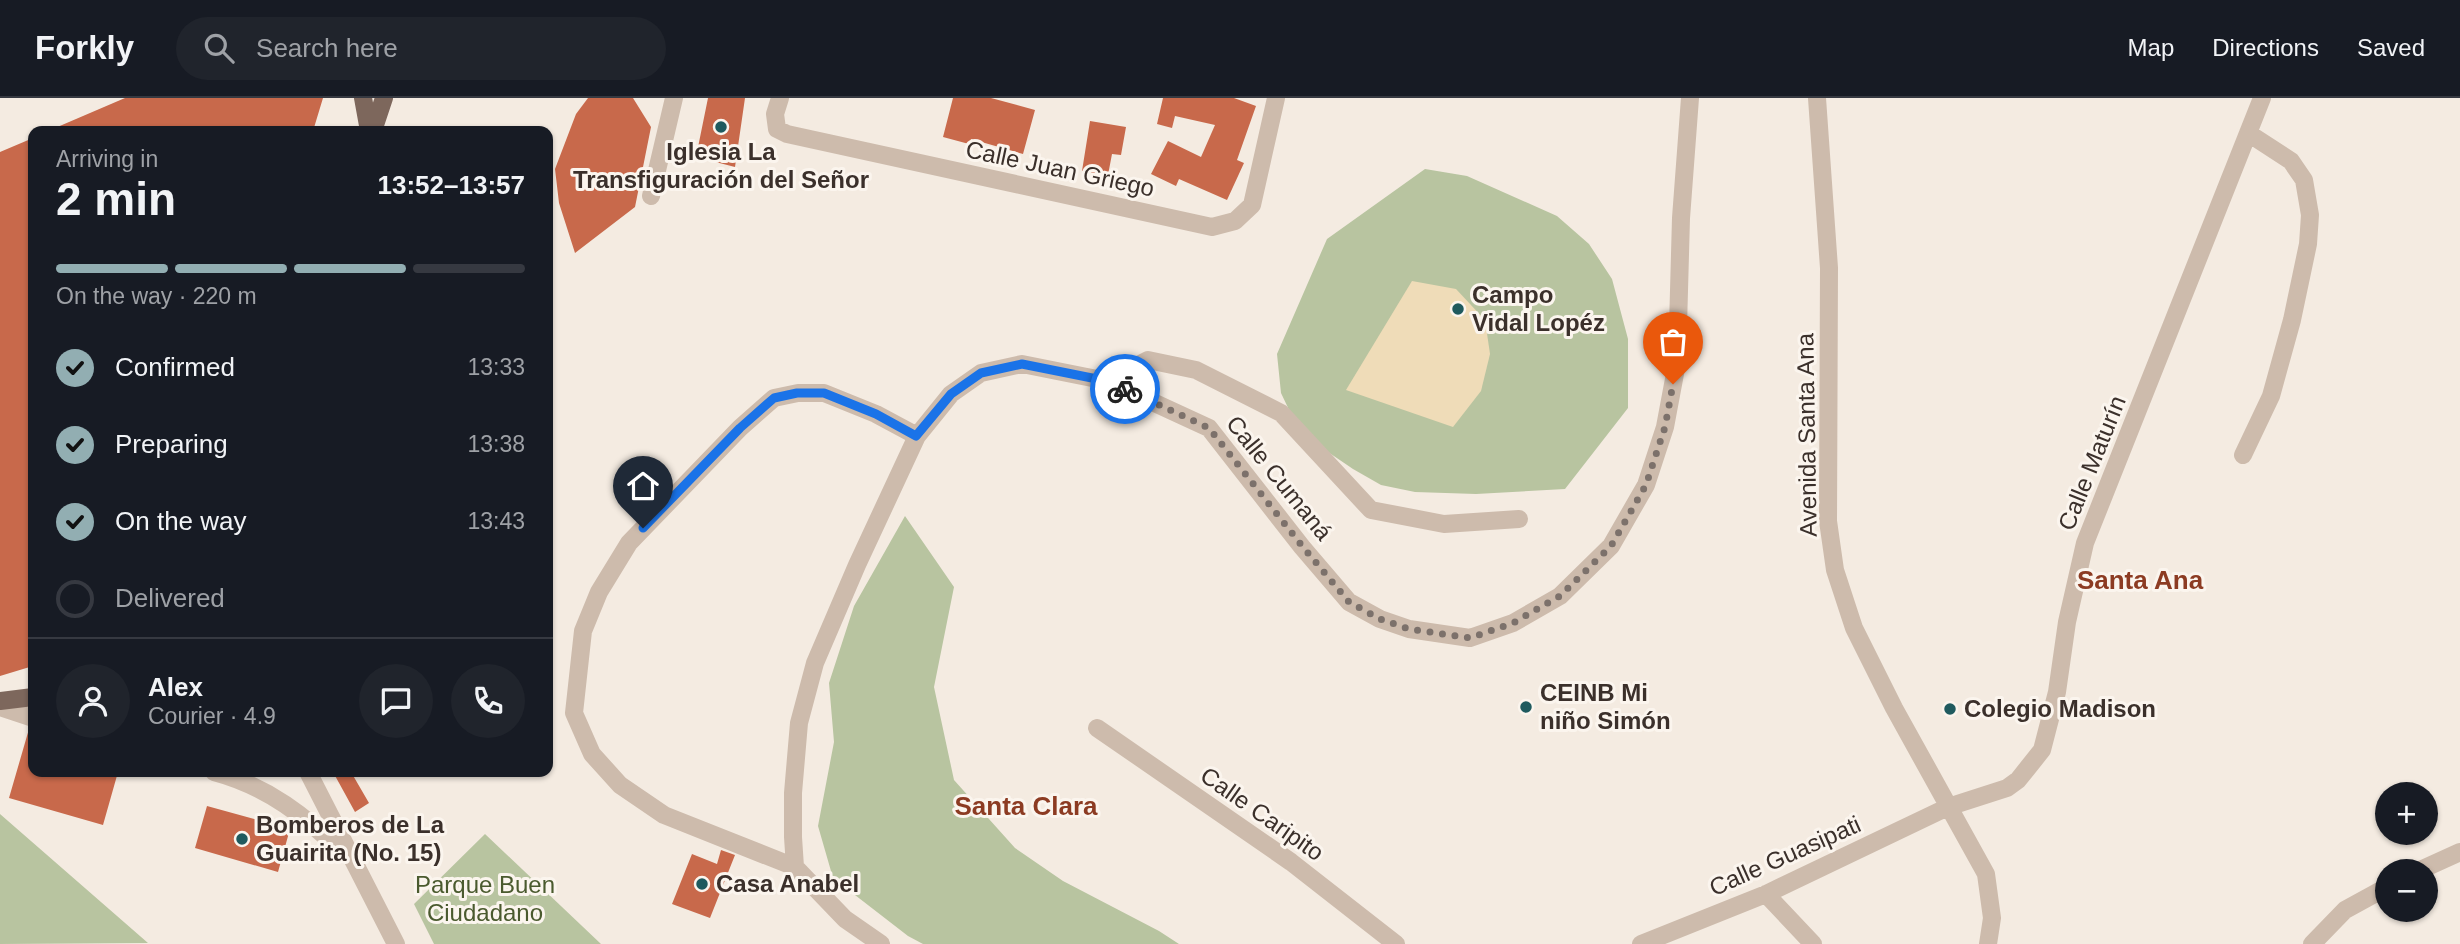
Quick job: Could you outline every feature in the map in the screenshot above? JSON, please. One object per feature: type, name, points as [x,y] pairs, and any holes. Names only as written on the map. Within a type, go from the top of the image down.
[{"type":"main road","points":[[363,98],[370,126]]},
{"type":"main road","points":[[373,126],[384,98]]},
{"type":"main road","points":[[0,701],[28,698]]},
{"type":"street","points":[[651,196],[674,98]]},
{"type":"street","name":"Calle Juan Griego","points":[[780,98],[775,114],[777,129],[787,134],[1212,227],[1235,221],[1252,205],[1276,98]]},
{"type":"street","name":"Calle Cumaná","points":[[795,867],[793,793],[799,723],[814,663],[916,436],[951,394],[981,373],[1022,364],[1107,381],[1209,428],[1349,602],[1380,619],[1409,629],[1470,638],[1513,623],[1560,596],[1611,546],[1646,485],[1665,427],[1677,363],[1681,218],[1690,98]]},
{"type":"street","name":"Avenida Santa Ana","points":[[1817,98],[1829,268],[1828,521],[1835,569],[1854,628],[1894,708],[1986,874],[1992,918],[1988,944]]},
{"type":"street","name":"Calle Maturín","points":[[1948,807],[2007,788],[2018,780],[2042,750],[2057,692],[2067,622],[2085,543],[2262,98]]},
{"type":"street","points":[[2243,455],[2271,396],[2292,320],[2308,244],[2310,215],[2304,180],[2291,161],[2248,133]]},
{"type":"street","points":[[1107,381],[1148,360],[1196,370],[1280,412],[1371,510],[1444,524],[1519,519]]},
{"type":"street","points":[[881,944],[845,919],[795,867],[664,815],[620,785],[592,754],[574,713],[583,631],[599,592],[629,543],[740,428],[774,398],[797,393],[824,393],[876,414],[916,436]]},
{"type":"street","points":[[0,707],[28,716]]},
{"type":"street","name":"Calle Caripito","points":[[1097,728],[1280,854],[1396,944]]},
{"type":"street","points":[[229,777],[260,790],[303,815],[358,868]]},
{"type":"street","points":[[311,777],[396,944]]},
{"type":"street","name":"Calle Guasipati","points":[[1641,944],[1766,894],[1948,807]]},
{"type":"street","points":[[2438,862],[2460,852]]},
{"type":"street","points":[[1766,894],[1813,944]]},
{"type":"street","points":[[2312,944],[2345,910],[2375,894]]},
{"type":"green space","name":"Campo Vidal Lopéz","points":[[1425,169],[1467,176],[1557,216],[1589,244],[1612,279],[1628,339],[1628,408],[1565,489],[1476,494],[1415,492],[1381,485],[1300,433],[1281,393],[1277,354],[1327,239]]},
{"type":"green space","points":[[905,516],[954,587],[934,687],[954,780],[1015,848],[1063,881],[1179,944],[923,944],[908,936],[833,878],[818,826],[834,742],[829,683],[854,606]]},
{"type":"green space","points":[[0,814],[148,943],[0,944]]},
{"type":"green space","name":"Parque Buen Ciudadano","points":[[485,834],[601,944],[434,944],[414,904]]},
{"type":"sand","points":[[1412,281],[1456,289],[1485,320],[1490,354],[1481,391],[1453,427],[1346,390]]},
{"type":"building","points":[[125,98],[323,98],[315,126],[60,126]]},
{"type":"building","points":[[588,98],[633,98],[651,127],[635,207],[575,253],[559,203],[555,169],[576,114]]},
{"type":"building","name":"Iglesia La Transfiguración del Señor","points":[[708,98],[745,98],[735,167],[696,157]]},
{"type":"building","points":[[953,98],[991,98],[1035,110],[1023,154],[971,139],[969,144],[943,137]]},
{"type":"building","points":[[1163,98],[1234,98],[1256,106],[1237,160],[1244,163],[1227,200],[1179,179],[1176,186],[1151,174],[1168,141],[1201,157],[1215,125],[1175,116],[1172,128],[1157,124]]},
{"type":"building","points":[[1090,121],[1126,127],[1121,155],[1112,154],[1108,175],[1082,171]]},
{"type":"building","points":[[28,140],[28,668],[0,676],[0,152]]},
{"type":"building","points":[[28,732],[28,777],[117,777],[103,825],[9,798]]},
{"type":"building","points":[[336,777],[354,777],[369,803],[355,812]]},
{"type":"building","name":"Bomberos de La Guairita (No. 15)","points":[[207,806],[290,829],[278,872],[195,848]]},
{"type":"building","name":"Casa Anabel","points":[[721,850],[735,855],[710,918],[672,904],[692,854],[717,864]]},
{"type":"way so far","points":[[1125,389],[1209,428],[1349,602],[1380,619],[1409,629],[1470,638],[1513,623],[1560,596],[1611,546],[1646,485],[1665,427],[1673,384]]},
{"type":"place","name":"Iglesia La Transfiguración del Señor","points":[[721,127]]},
{"type":"place","name":"Campo Vidal Lopéz","points":[[1458,309]]},
{"type":"place","name":"CEINB Mi niño Simón","points":[[1526,707]]},
{"type":"place","name":"Colegio Madison","points":[[1950,709]]},
{"type":"place","name":"Bomberos de La Guairita (No. 15)","points":[[242,839]]},
{"type":"place","name":"Casa Anabel","points":[[702,884]]},
{"type":"district","name":"Santa Ana","points":[[2140,580]]},
{"type":"district","name":"Santa Clara","points":[[1026,806]]},
{"type":"route","points":[[643,528],[740,428],[774,398],[797,393],[824,393],[876,414],[916,436],[951,394],[981,373],[1022,364],[1107,381],[1125,389]]}]
